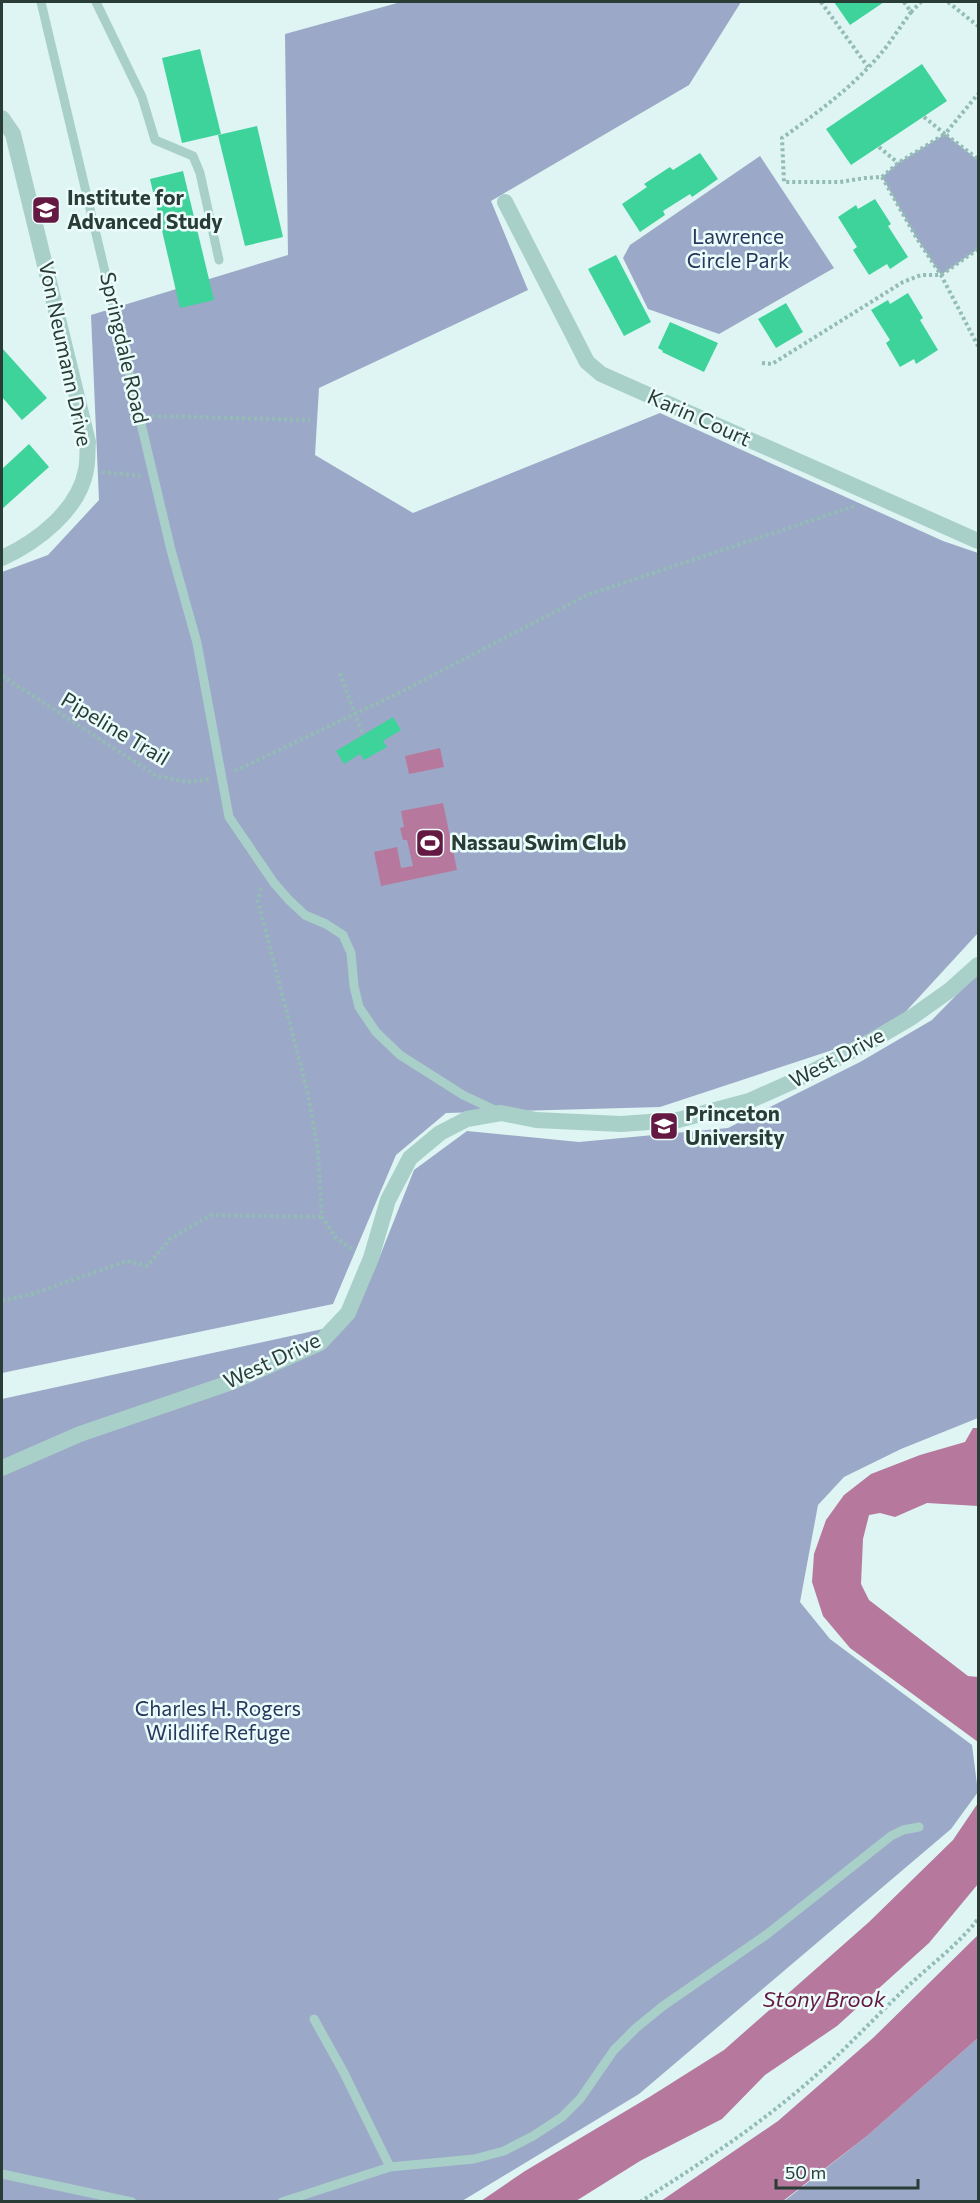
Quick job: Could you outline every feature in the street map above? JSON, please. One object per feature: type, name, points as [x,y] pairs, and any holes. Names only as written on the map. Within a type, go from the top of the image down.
[{"type":"street","name":"Von Neumann Drive","points":[[2,118],[13,134],[88,442],[86,471],[74,501],[47,530],[2,558]]},
{"type":"street","name":"Karin Court","points":[[506,202],[587,362],[601,374],[978,541]]},
{"type":"street","name":"West Drive","points":[[2,1468],[80,1434],[232,1382],[320,1343],[348,1313],[371,1258],[388,1200],[410,1158],[440,1133],[467,1119],[501,1113],[536,1120],[621,1124],[678,1120],[749,1101],[794,1081],[912,1017],[950,990],[978,965]]},
{"type":"lane","name":"Springdale Road","points":[[41,2],[171,550],[197,643],[208,694]]},
{"type":"lane","points":[[96,2],[142,97],[155,140],[193,156],[200,173],[219,260]]},
{"type":"lane","name":"West Drive","points":[[208,694],[229,817],[289,900],[305,915],[326,924],[343,935],[351,953],[354,986],[359,1007],[376,1032],[400,1055],[464,1095],[501,1113]]},
{"type":"lane","points":[[282,2202],[390,2167],[474,2159],[504,2151],[533,2136],[562,2117],[580,2099],[614,2050],[663,2006],[766,1935],[891,1836],[903,1830],[919,1827]]},
{"type":"lane","points":[[314,2019],[344,2073],[390,2167]]},
{"type":"lane","points":[[2,2174],[132,2202]]},
{"type":"path","points":[[821,2],[868,67]]},
{"type":"path","points":[[904,2],[911,12]]},
{"type":"path","points":[[921,2],[868,67],[818,111],[782,138],[784,182],[840,183],[865,177],[882,177],[898,163],[945,134],[978,94]]},
{"type":"path","points":[[948,2],[978,26]]},
{"type":"path","points":[[924,117],[978,159]]},
{"type":"path","points":[[879,147],[898,163]]},
{"type":"path","points":[[882,177],[916,237],[941,274],[978,346]]},
{"type":"path","points":[[762,363],[772,364],[903,282],[921,274],[941,274],[978,249]]},
{"type":"path","points":[[140,416],[310,420]]},
{"type":"path","points":[[86,471],[154,478]]},
{"type":"path","name":"Pipeline Trail","points":[[2,676],[157,776],[187,782],[221,778],[355,714],[587,595],[880,498]]},
{"type":"path","points":[[340,673],[363,735]]},
{"type":"path","points":[[264,867],[258,901],[308,1094],[318,1151],[322,1218],[336,1238],[350,1249],[371,1258]]},
{"type":"path","points":[[2,1301],[32,1294],[127,1261],[147,1266],[170,1239],[211,1215],[322,1218]]},
{"type":"path","points":[[640,2202],[746,2130],[814,2077],[969,1931],[978,1919]]},
{"type":"green space","points":[[401,2],[741,2],[689,85],[491,201],[528,290],[319,388],[315,455],[413,513],[660,413],[943,541],[978,553],[978,933],[887,1032],[660,1107],[446,1113],[396,1155],[333,1304],[2,1373],[2,572],[48,555],[99,500],[91,315],[288,255],[285,34]]},
{"type":"green space","points":[[945,134],[978,160],[978,249],[941,275],[916,237],[882,177],[898,163]]},
{"type":"green space","name":"Lawrence Circle Park","points":[[760,156],[834,268],[719,334],[648,309],[623,258],[630,245]]},
{"type":"green space","name":"Charles H. Rogers Wildlife Refuge","points":[[978,973],[978,1418],[901,1449],[844,1477],[818,1505],[800,1602],[830,1639],[972,1745],[978,1792],[951,1829],[639,2094],[462,2201],[2,2201],[2,1399],[341,1325],[374,1271],[414,1170],[467,1131],[579,1142],[728,1128],[860,1062],[932,1020]]},
{"type":"green space","points":[[978,2038],[978,2201],[783,2202],[867,2136]]},
{"type":"water","points":[[440,748],[444,767],[409,774],[405,756]]},
{"type":"water","name":"Nassau Swim Club","points":[[443,803],[457,870],[381,886],[374,852],[397,847],[401,868],[413,866],[407,840],[403,840],[400,828],[404,827],[401,811]]},
{"type":"water","points":[[973,1428],[978,1428],[978,1506],[927,1503],[895,1517],[880,1513],[869,1515],[863,1539],[861,1584],[869,1600],[968,1676],[978,1677],[978,1742],[850,1648],[823,1616],[812,1582],[814,1554],[826,1520],[844,1495],[871,1474],[920,1455],[965,1442]]},
{"type":"water","name":"Stony Brook","points":[[978,1803],[978,1884],[929,1943],[837,2026],[765,2075],[722,2119],[640,2161],[576,2201],[481,2201],[525,2171],[724,2050],[869,1922],[953,1840]]},
{"type":"water","points":[[978,1935],[978,2038],[867,2136],[783,2201],[661,2201],[778,2121],[873,2038]]},
{"type":"building","points":[[834,2],[884,2],[850,25]]},
{"type":"building","points":[[200,49],[221,134],[182,143],[162,58]]},
{"type":"building","points":[[922,64],[947,101],[851,165],[826,129]]},
{"type":"building","points":[[257,126],[283,237],[245,246],[218,135]]},
{"type":"building","points":[[700,153],[718,179],[692,197],[690,194],[663,211],[665,215],[640,232],[622,204],[647,187],[644,184],[670,167],[673,170]]},
{"type":"building","points":[[183,171],[214,300],[180,308],[150,179]]},
{"type":"building","points":[[875,199],[891,224],[888,226],[908,257],[890,269],[887,264],[869,275],[853,250],[857,247],[838,217],[856,205],[858,209]]},
{"type":"building","points":[[616,255],[651,322],[624,336],[588,269]]},
{"type":"building","points":[[908,293],[923,318],[920,320],[938,350],[916,364],[914,359],[900,367],[886,343],[890,340],[871,310],[888,300],[890,304]]},
{"type":"building","points":[[786,303],[803,332],[776,348],[758,319]]},
{"type":"building","points":[[670,322],[718,343],[704,372],[658,348]]},
{"type":"building","points":[[2,348],[47,398],[22,420],[2,397]]},
{"type":"building","points":[[29,444],[49,467],[2,509],[2,469]]},
{"type":"building","points":[[393,717],[401,730],[383,741],[387,747],[364,760],[360,754],[344,764],[336,751]]},
{"type":"place","name":"Institute for Advanced Study","points":[[46,210]]},
{"type":"place","name":"Nassau Swim Club","points":[[430,843]]},
{"type":"place","name":"Princeton University","points":[[664,1126]]}]
